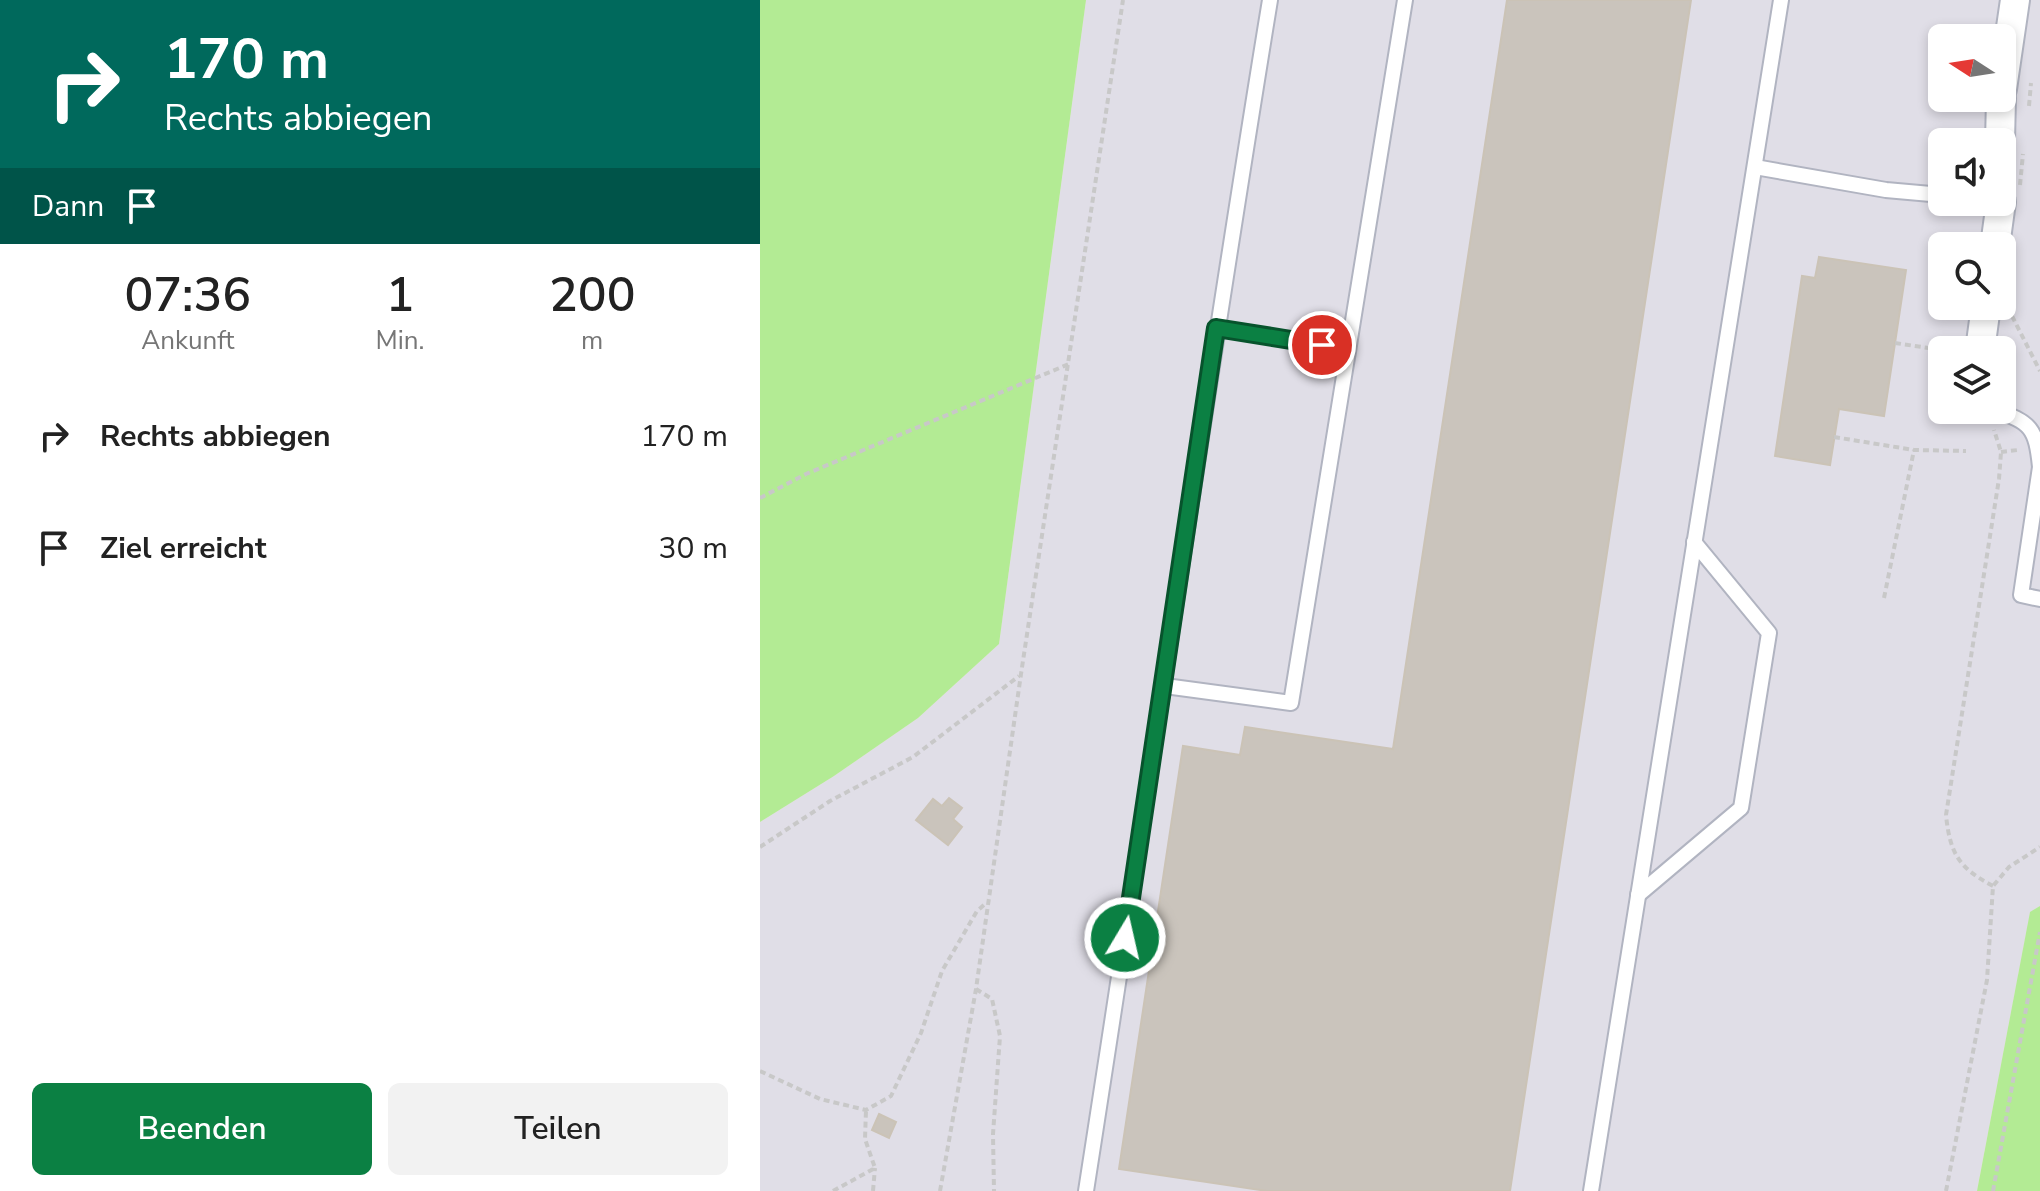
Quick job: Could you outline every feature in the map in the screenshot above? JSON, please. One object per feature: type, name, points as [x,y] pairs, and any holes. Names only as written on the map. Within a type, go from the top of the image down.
[{"type":"street","points":[[2011,24],[2015,0]]},
{"type":"lane","points":[[1086,1191],[1165,686],[1216,328],[1270,0]]},
{"type":"lane","points":[[1165,686],[1291,703],[1405,0]]},
{"type":"lane","points":[[1591,1191],[1781,0]]},
{"type":"lane","points":[[1755,167],[1886,190],[1928,194]]},
{"type":"lane","points":[[1216,328],[1348,349]]},
{"type":"lane","points":[[2016,419],[2021,419],[2032,430],[2040,467],[2021,595],[2040,599]]},
{"type":"lane","points":[[1638,895],[1741,808],[1769,633],[1694,542]]},
{"type":"path","points":[[940,1191],[976,989],[1123,0]]},
{"type":"path","points":[[1895,343],[1928,348]]},
{"type":"path","points":[[760,498],[806,474],[1069,364]]},
{"type":"path","points":[[1993,886],[1974,876],[1961,863],[1949,843],[1946,815],[1999,479],[2001,452],[1995,424]]},
{"type":"path","points":[[1834,437],[1914,450],[1966,451]]},
{"type":"path","points":[[1884,598],[1914,450]]},
{"type":"path","points":[[760,847],[830,801],[913,757],[1021,674]]},
{"type":"path","points":[[1946,1191],[1987,980],[1993,886],[2009,867],[2040,847]]},
{"type":"path","points":[[760,1071],[820,1099],[866,1110],[891,1096],[921,1033],[942,971],[977,911],[987,902]]},
{"type":"path","points":[[1993,1191],[2040,932]]},
{"type":"path","points":[[976,989],[992,999],[1000,1036],[993,1134],[994,1191]]},
{"type":"path","points":[[866,1110],[865,1139],[875,1168],[873,1191]]},
{"type":"path","points":[[833,1191],[875,1168]]},
{"type":"shaded area","points":[[1086,0],[2040,0],[2040,906],[2030,913],[1977,1191],[760,1191],[760,822],[918,718],[999,644]]},
{"type":"green space","points":[[760,0],[1086,0],[999,644],[918,718],[760,822]]},
{"type":"green space","points":[[2040,906],[2040,1191],[1977,1191],[2030,912]]},
{"type":"building","points":[[1507,0],[1691,0],[1510,1191],[1267,1191],[1119,1169],[1183,746],[1240,755],[1245,727],[1393,749]]},
{"type":"building","points":[[1819,257],[1906,270],[1884,416],[1839,409],[1830,465],[1775,456],[1802,276],[1815,278]]},
{"type":"building","points":[[949,798],[962,808],[953,819],[962,827],[948,845],[916,820],[933,799],[942,806]]},
{"type":"building","points":[[879,1114],[896,1122],[889,1138],[872,1130]]},
{"type":"route","points":[[1125,938],[1216,328],[1322,345]]}]
